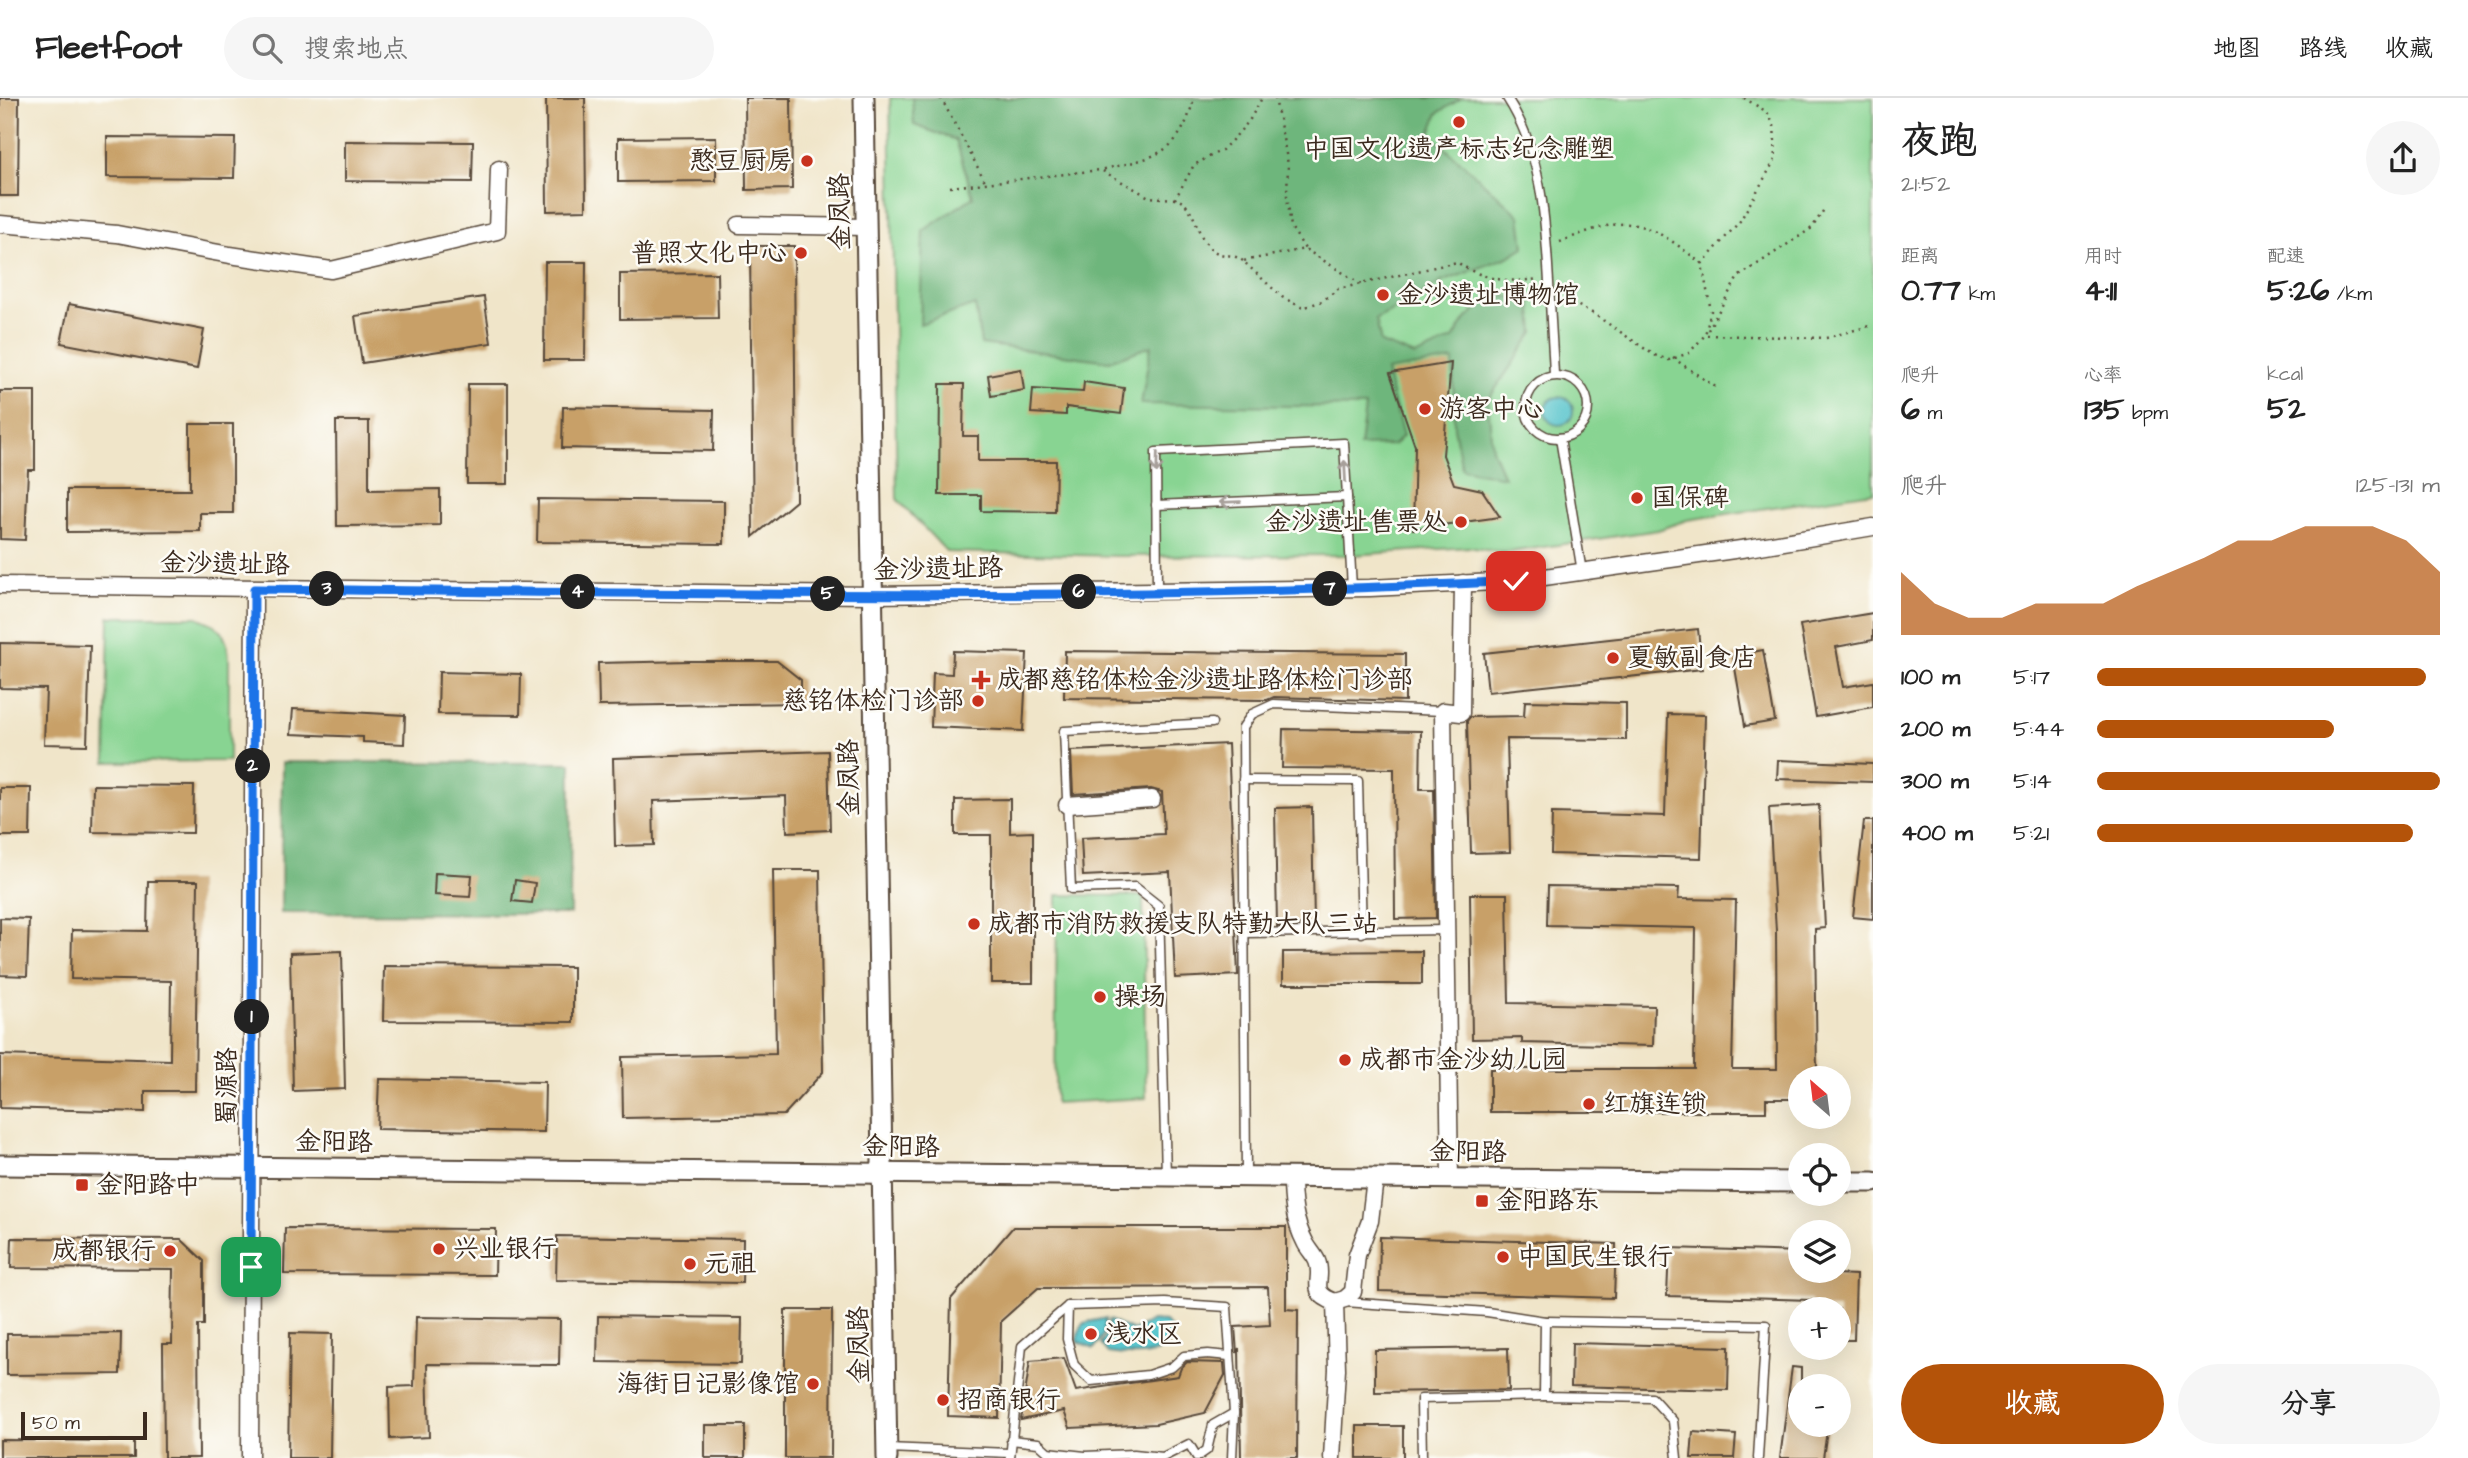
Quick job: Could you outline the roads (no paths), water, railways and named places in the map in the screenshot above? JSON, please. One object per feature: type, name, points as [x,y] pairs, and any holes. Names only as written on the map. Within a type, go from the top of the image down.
[{"type":"street","name":"金凤路","points":[[864,98],[887,1453]]},
{"type":"street","points":[[0,224],[117,233],[230,255],[331,270],[497,231],[499,169]]},
{"type":"street","points":[[738,225],[867,227]]},
{"type":"street","name":"金沙遗址路","points":[[0,585],[873,595],[1352,589],[1516,581],[1873,527]]},
{"type":"street","points":[[1450,1179],[1443,711],[1461,713],[1463,583]]},
{"type":"street","name":"蜀源路","points":[[250,1458],[254,589]]},
{"type":"street","points":[[1067,804],[1152,799]]},
{"type":"street","name":"金阳路","points":[[0,1165],[1788,1182]]},
{"type":"street","points":[[1292,1177],[1294,1214],[1305,1242],[1318,1264],[1318,1290],[1322,1296],[1335,1302],[1345,1299],[1353,1292],[1356,1255],[1370,1221],[1374,1178]]},
{"type":"street","points":[[1851,1182],[1873,1182]]},
{"type":"street","points":[[1332,1458],[1337,1369],[1335,1302]]},
{"type":"lane","points":[[1507,98],[1515,110],[1533,153],[1547,247],[1554,375]]},
{"type":"lane","points":[[1554,375],[1573,379],[1581,386],[1588,403],[1584,422],[1569,435],[1560,438],[1539,433],[1526,415],[1525,404],[1534,384],[1554,375]]},
{"type":"lane","points":[[1560,438],[1582,572]]},
{"type":"lane","points":[[1157,591],[1156,452],[1343,443],[1352,589]]},
{"type":"lane","points":[[1156,505],[1347,497]]},
{"type":"lane","points":[[1246,1177],[1243,727],[1252,714],[1274,704],[1443,711]]},
{"type":"lane","points":[[1166,1176],[1159,906],[1135,887],[1071,889],[1064,731],[1212,723]]},
{"type":"lane","points":[[1243,780],[1358,781],[1362,933]]},
{"type":"lane","points":[[1245,933],[1446,930]]},
{"type":"lane","points":[[1335,1302],[1487,1312],[1545,1321],[1766,1325],[1758,1458]]},
{"type":"lane","points":[[887,1453],[1010,1456],[1022,1346],[1068,1306],[1166,1303],[1227,1307],[1234,1413],[1232,1458]]},
{"type":"lane","points":[[1068,1306],[1067,1339],[1074,1365],[1091,1381],[1148,1375],[1172,1367],[1184,1356],[1229,1356]]},
{"type":"lane","points":[[1545,1321],[1545,1396]]},
{"type":"lane","points":[[1422,1458],[1421,1399],[1545,1396],[1652,1398],[1673,1421],[1677,1458]]},
{"type":"lane","points":[[1011,1440],[1038,1443],[1048,1452],[1085,1456],[1135,1454],[1163,1457],[1189,1444],[1197,1457],[1207,1450],[1213,1424],[1234,1413]]},
{"type":"lane","points":[[1039,1458],[1048,1452]]},
{"type":"water","points":[[1559,397],[1569,401],[1573,411],[1569,421],[1559,425],[1549,421],[1545,411],[1549,401]]},
{"type":"water","points":[[1106,1318],[1103,1335],[1094,1349],[1077,1341],[1084,1323]]},
{"type":"water","points":[[1109,1320],[1133,1331],[1152,1321],[1165,1322],[1173,1331],[1165,1348],[1157,1352],[1137,1355],[1108,1353],[1101,1344],[1108,1332]]},
{"type":"place","name":"中国文化遗产标志纪念雕塑","points":[[1459,122]]},
{"type":"place","name":"憨豆厨房","points":[[807,161]]},
{"type":"place","name":"普照文化中心","points":[[801,253]]},
{"type":"place","name":"金沙遗址博物馆","points":[[1383,295]]},
{"type":"place","name":"游客中心","points":[[1425,409]]},
{"type":"place","name":"国保碑","points":[[1637,498]]},
{"type":"place","name":"金沙遗址售票处","points":[[1461,522]]},
{"type":"place","name":"夏敏副食店","points":[[1613,658]]},
{"type":"place","name":"成都慈铭体检金沙遗址路体检门诊部","points":[[981,680]]},
{"type":"place","name":"慈铭体检门诊部","points":[[978,701]]},
{"type":"place","name":"成都市消防救援支队特勤大队三站","points":[[974,924]]},
{"type":"place","name":"操场","points":[[1100,997]]},
{"type":"place","name":"成都市金沙幼儿园","points":[[1345,1060]]},
{"type":"place","name":"红旗连锁","points":[[1589,1104]]},
{"type":"place","name":"金阳路中","points":[[82,1185]]},
{"type":"place","name":"金阳路东","points":[[1482,1201]]},
{"type":"place","name":"兴业银行","points":[[439,1249]]},
{"type":"place","name":"成都银行","points":[[170,1251]]},
{"type":"place","name":"中国民生银行","points":[[1503,1257]]},
{"type":"place","name":"元祖","points":[[690,1264]]},
{"type":"place","name":"浅水区","points":[[1091,1334]]},
{"type":"place","name":"海街日记影像馆","points":[[813,1384]]},
{"type":"place","name":"招商银行","points":[[943,1400]]}]
